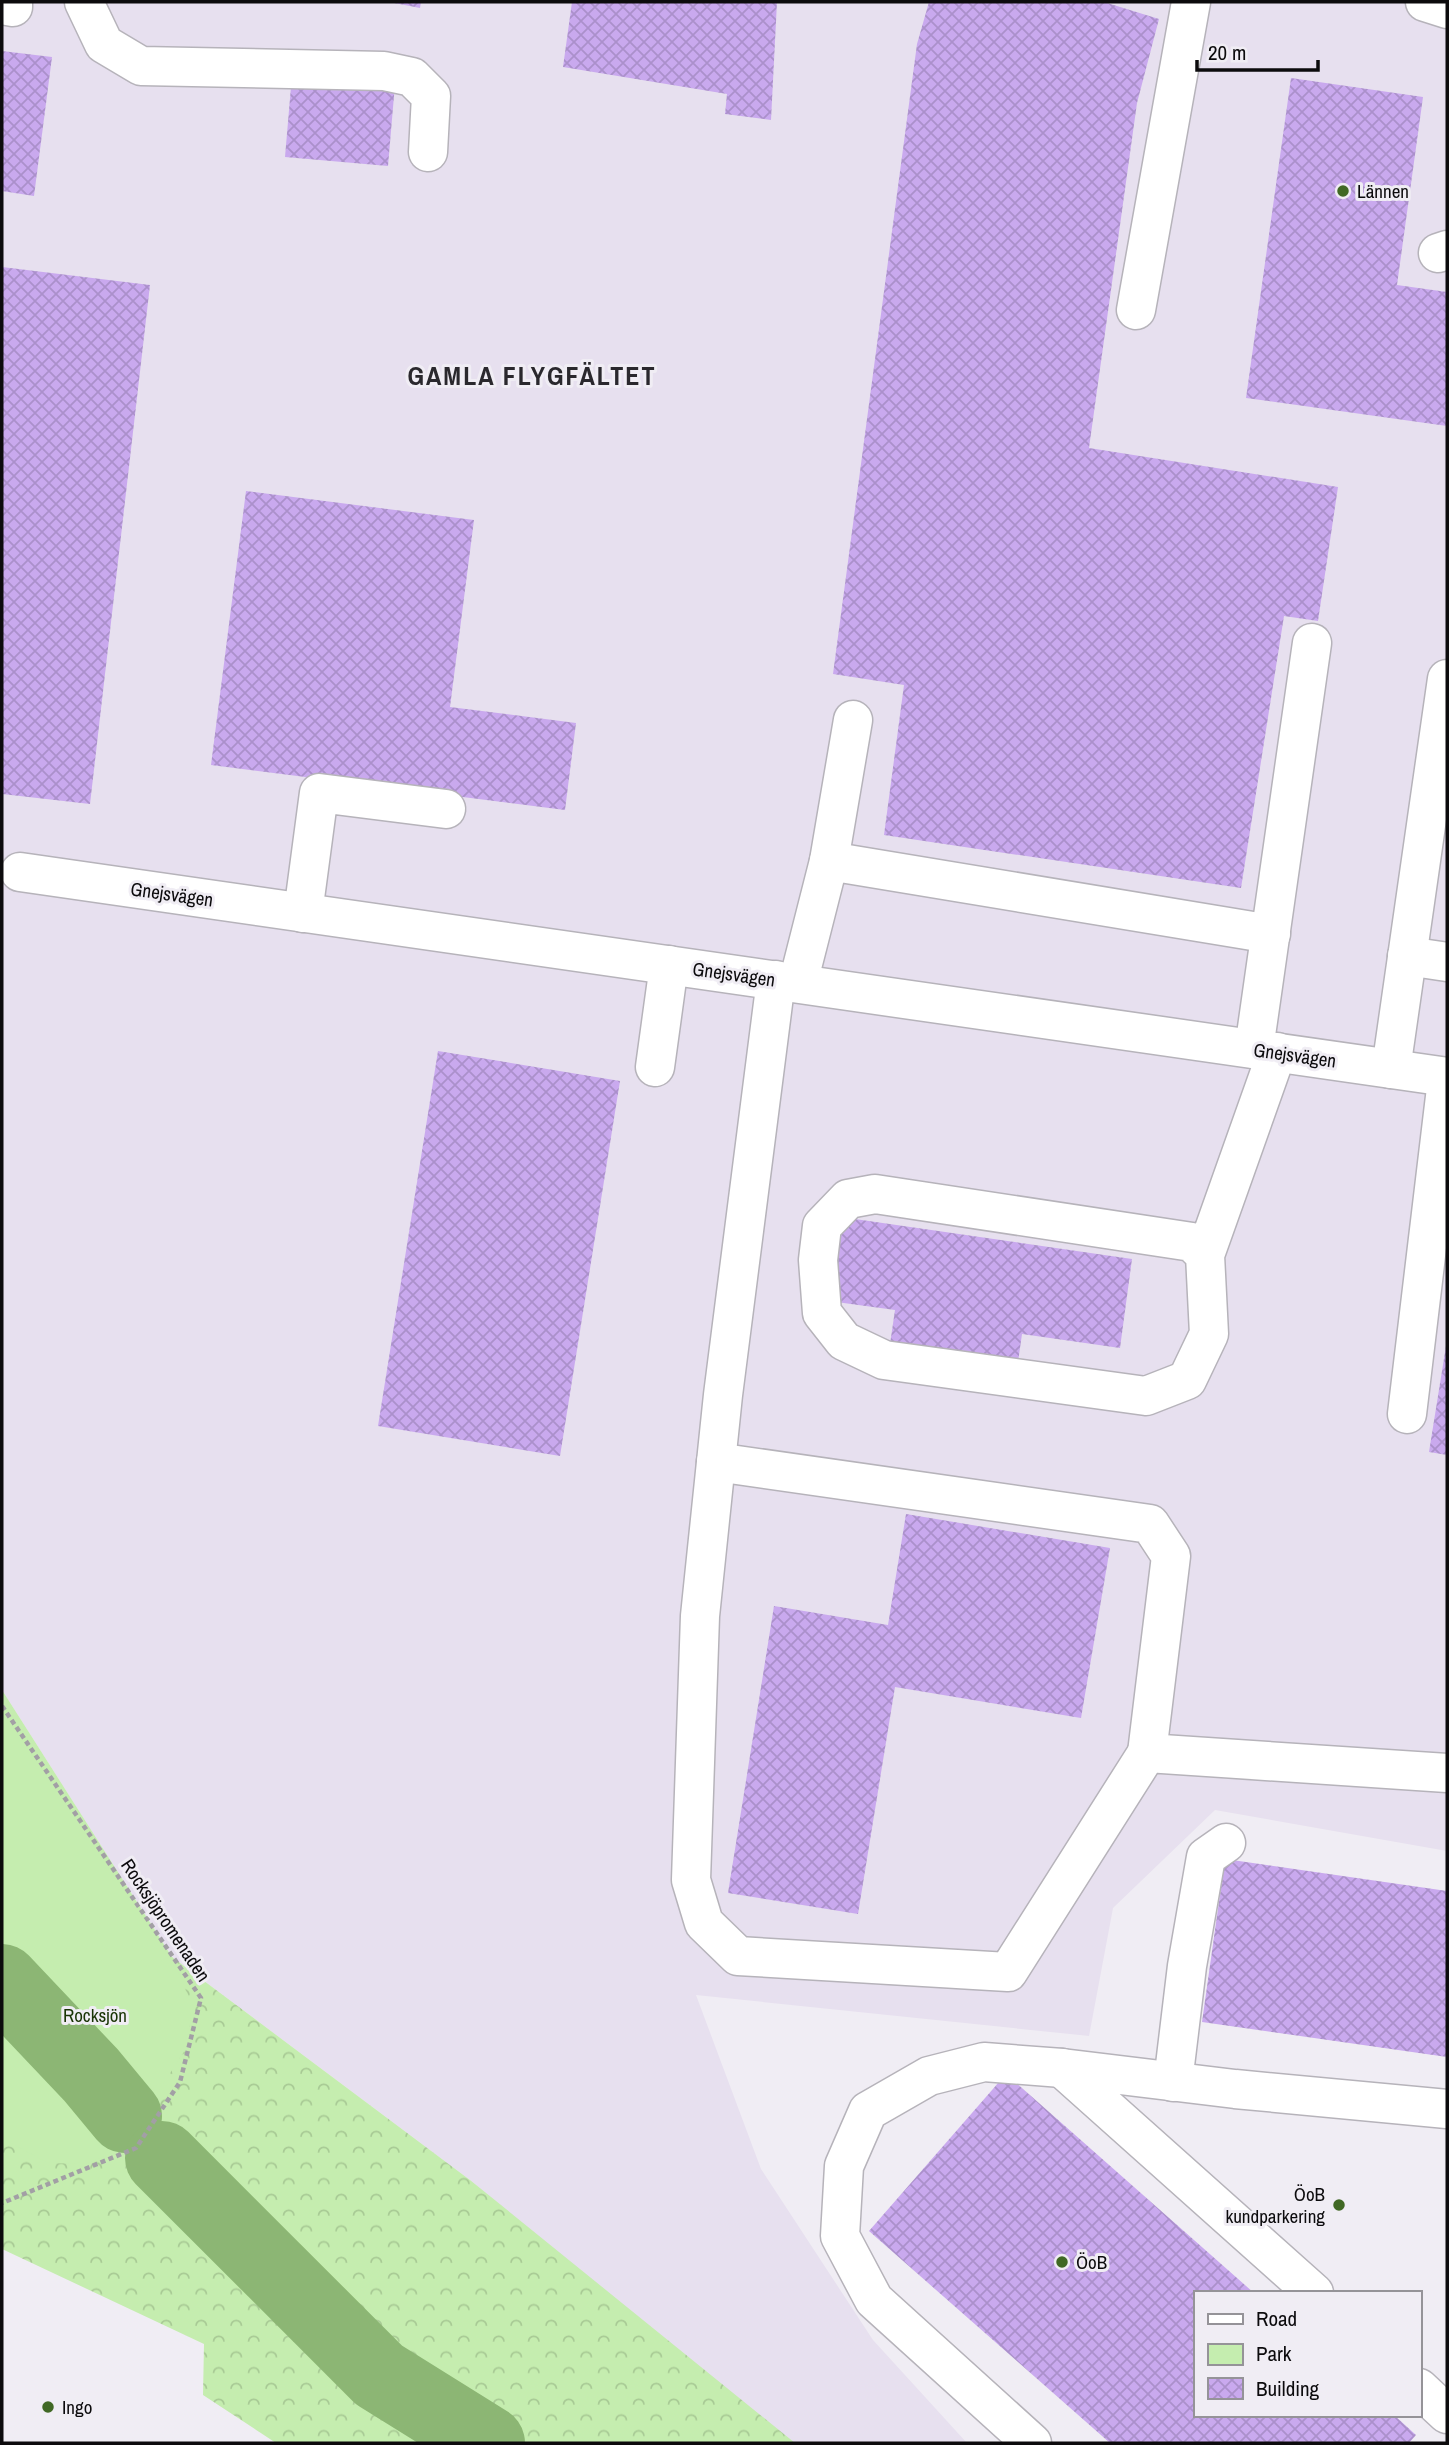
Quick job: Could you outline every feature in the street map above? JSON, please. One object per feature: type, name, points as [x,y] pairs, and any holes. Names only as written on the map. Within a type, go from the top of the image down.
[{"type":"street","points":[[2,5],[13,6],[13,2]]},
{"type":"street","points":[[84,2],[104,44],[141,66],[384,71],[412,77],[431,96],[428,152]]},
{"type":"street","points":[[1136,310],[1191,2]]},
{"type":"street","points":[[1425,2],[1447,9]]},
{"type":"street","points":[[1205,1255],[1192,1242],[875,1194],[848,1199],[822,1226],[818,1260],[822,1313],[845,1341],[884,1360],[1146,1396],[1187,1380],[1209,1334],[1205,1255],[1266,1051],[1271,934],[1312,643]]},
{"type":"street","points":[[1391,1069],[1447,679]]},
{"type":"street","points":[[716,1462],[1150,1524],[1171,1556],[1147,1753],[1008,1972],[738,1955],[704,1923],[691,1880],[700,1616],[716,1462],[787,982],[829,861],[853,720]]},
{"type":"street","points":[[303,913],[318,793],[446,808]]},
{"type":"street","points":[[829,861],[1271,934]]},
{"type":"street","name":"Gnejsvägen","points":[[20,872],[1447,1078]]},
{"type":"street","points":[[1407,957],[1447,962]]},
{"type":"street","points":[[655,1067],[669,965]]},
{"type":"street","points":[[1407,1414],[1447,1078]]},
{"type":"street","points":[[1147,1753],[1447,1773]]},
{"type":"street","points":[[1173,2082],[1187,1966],[1206,1857],[1226,1843]]},
{"type":"street","points":[[1032,2443],[874,2300],[840,2236],[844,2166],[868,2111],[929,2076],[984,2062],[1447,2109]]},
{"type":"street","points":[[1062,2068],[1312,2291]]},
{"type":"street","points":[[1421,2390],[1447,2414]]},
{"type":"path","name":"Rocksjöpromenaden","points":[[2,1706],[201,1998],[180,2082],[136,2148],[3,2201]]},
{"type":"shaded area","points":[[2,2],[1447,2],[1447,1851],[1215,1810],[1113,1908],[1089,2036],[696,1995],[761,2169],[873,2340],[967,2443],[791,2443],[470,2180],[172,1957],[2,1690]]},
{"type":"green space","name":"Rocksjön","points":[[2,1690],[172,1957],[191,2003],[189,2044],[122,2147],[87,2164],[48,2163],[2,2138]]},
{"type":"green space","points":[[2,1728],[98,1877],[172,1957],[470,2180],[795,2443],[276,2443],[203,2395],[204,2344],[2,2249]]},
{"type":"building","points":[[389,2],[421,2],[420,8]]},
{"type":"building","points":[[572,2],[777,2],[771,120],[725,114],[727,94],[563,67]]},
{"type":"building","points":[[929,2],[1104,2],[1159,19],[1137,103],[1089,448],[1338,487],[1318,621],[1284,616],[1241,888],[884,835],[904,685],[833,674],[917,44]]},
{"type":"building","points":[[2,51],[52,57],[34,196],[2,191]]},
{"type":"building","points":[[292,75],[395,84],[388,166],[285,157]]},
{"type":"building","name":"Lännen","points":[[1291,78],[1423,97],[1397,285],[1447,292],[1447,426],[1246,398]]},
{"type":"building","points":[[2,267],[150,285],[90,804],[2,794]]},
{"type":"building","points":[[246,491],[474,520],[450,707],[576,723],[565,810],[211,765]]},
{"type":"building","points":[[438,1051],[620,1081],[560,1456],[378,1426]]},
{"type":"building","points":[[841,1217],[1132,1259],[1120,1348],[1022,1334],[1017,1369],[889,1351],[895,1310],[829,1301]]},
{"type":"building","points":[[1447,1346],[1447,1455],[1429,1452]]},
{"type":"building","points":[[906,1514],[1110,1548],[1081,1718],[895,1687],[858,1914],[728,1893],[774,1606],[888,1625]]},
{"type":"building","points":[[1225,1859],[1447,1891],[1447,2057],[1202,2022]]},
{"type":"building","name":"ÖoB","points":[[1006,2074],[1252,2291],[1194,2291],[1194,2417],[1396,2417],[1416,2435],[1409,2443],[1110,2443],[869,2231]]},
{"type":"waterway","points":[[2,1981],[91,2075],[125,2116]]},
{"type":"waterway","points":[[162,2158],[379,2375],[488,2443]]},
{"type":"place","name":"Lännen","points":[[1343,191]]},
{"type":"place","name":"ÖoB kundparkering","points":[[1339,2205]]},
{"type":"place","name":"ÖoB","points":[[1062,2262]]},
{"type":"place","name":"Ingo","points":[[48,2407]]},
{"type":"district","name":"GAMLA FLYGFÄLTET","points":[[532,376]]}]
